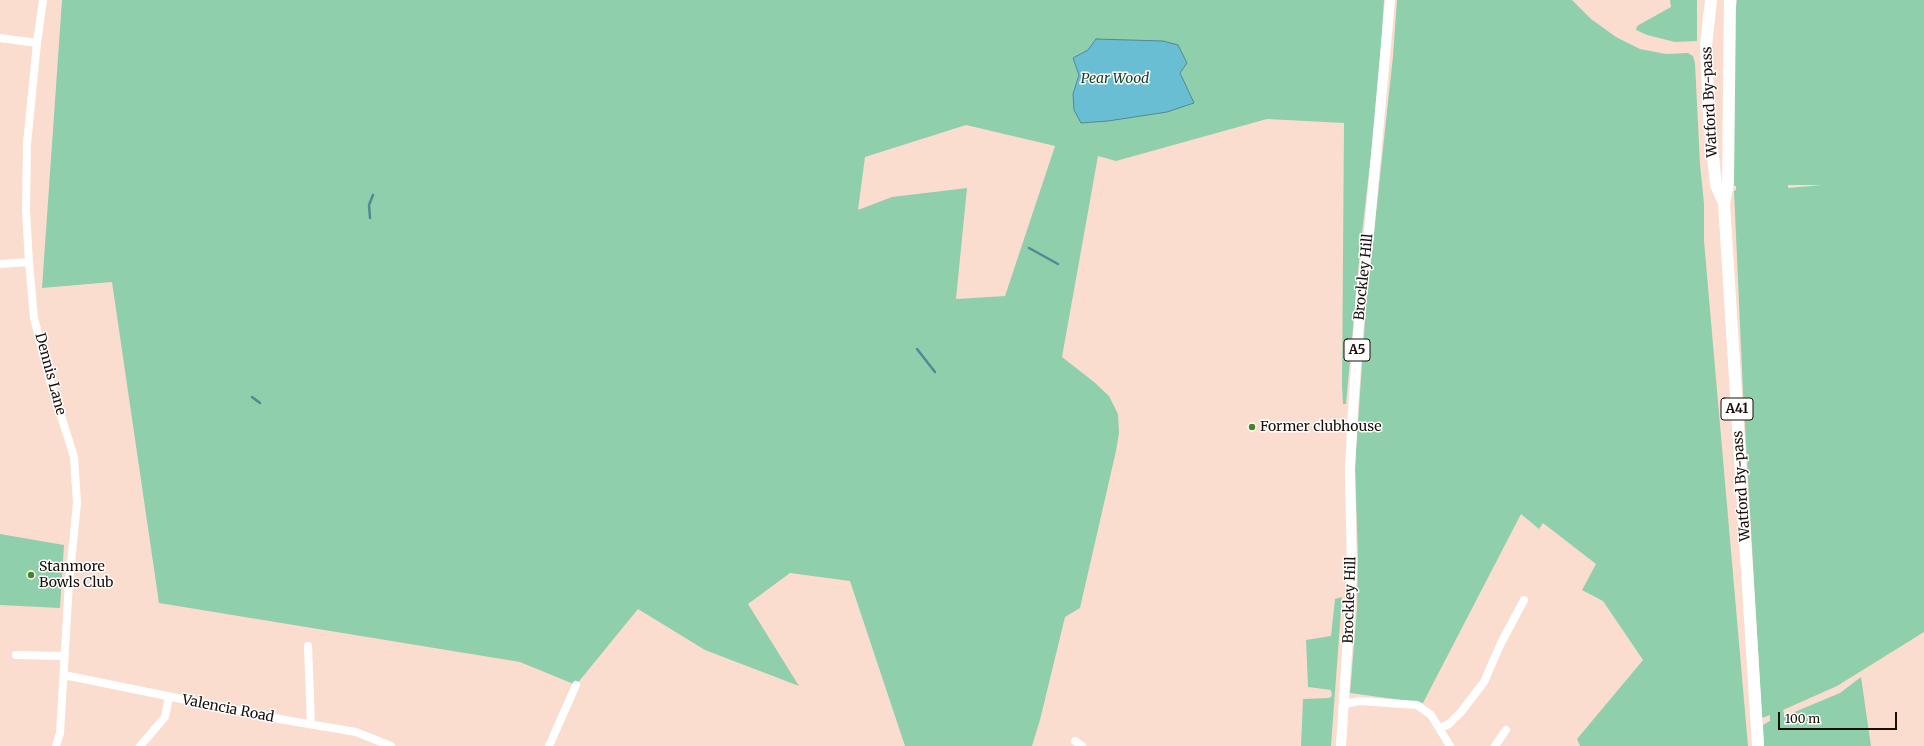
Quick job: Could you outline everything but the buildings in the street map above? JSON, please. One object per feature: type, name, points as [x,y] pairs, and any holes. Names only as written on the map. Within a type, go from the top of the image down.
[{"type":"highway","name":"Watford By-pass","points":[[1711,0],[1706,46],[1709,117],[1716,185],[1724,203]]},
{"type":"highway","name":"Watford By-pass","points":[[1730,0],[1728,184],[1724,203],[1758,746]]},
{"type":"main road","name":"Brockley Hill","points":[[1341,746],[1352,573],[1350,470],[1353,402],[1361,293],[1368,244],[1390,0]]},
{"type":"street","name":"Dennis Lane","points":[[43,0],[37,43],[28,144],[26,210],[29,262],[34,318],[51,384],[74,456],[77,503],[64,656],[60,733],[56,746]]},
{"type":"street","points":[[0,38],[37,43]]},
{"type":"street","points":[[0,264],[29,262]]},
{"type":"street","points":[[1440,728],[1449,724],[1461,712],[1484,682],[1501,643],[1524,600]]},
{"type":"street","points":[[308,646],[310,724]]},
{"type":"street","points":[[16,655],[64,656]]},
{"type":"street","name":"Valencia Road","points":[[64,675],[169,697],[356,732],[391,746]]},
{"type":"street","points":[[549,746],[576,684]]},
{"type":"street","points":[[140,746],[165,717],[169,697]]},
{"type":"street","points":[[1344,701],[1349,703],[1360,701],[1416,705],[1431,715],[1450,746]]},
{"type":"street","points":[[1495,746],[1506,730]]},
{"type":"green space","name":"Pear Wood","points":[[62,0],[1384,0],[1378,94],[1360,251],[1346,404],[1343,404],[1342,387],[1344,123],[1267,119],[1116,161],[1098,156],[1062,357],[1109,396],[1118,414],[1119,433],[1080,608],[1065,617],[1040,720],[1032,746],[905,746],[850,581],[790,573],[748,604],[799,686],[705,650],[638,609],[576,685],[520,662],[159,603],[112,282],[42,288]],"holes":[[[966,125],[1055,146],[1005,296],[956,299],[967,188],[892,197],[858,210],[865,157]]]},
{"type":"green space","points":[[1397,0],[1572,0],[1591,19],[1616,37],[1640,49],[1666,54],[1688,53],[1693,56],[1695,63],[1700,164],[1704,204],[1704,241],[1748,746],[1580,746],[1577,739],[1643,660],[1603,601],[1582,590],[1596,564],[1543,523],[1539,529],[1521,514],[1423,703],[1350,693],[1357,608],[1358,558],[1355,466],[1366,306],[1393,56]]},
{"type":"green space","points":[[1670,0],[1697,0],[1697,41],[1675,42],[1647,35],[1636,30],[1637,26],[1671,7]]},
{"type":"green space","points":[[1737,0],[1924,0],[1924,632],[1837,686],[1783,710],[1785,716],[1840,693],[1861,677],[1871,746],[1764,746],[1763,725],[1770,721],[1770,715],[1762,718],[1743,392],[1734,191],[1736,190],[1736,186],[1732,186],[1730,46]],"holes":[[[1788,185],[1822,185],[1788,188]]]},
{"type":"green space","name":"Stanmore Bowls Club","points":[[0,534],[64,545],[60,608],[0,605]]},
{"type":"green space","points":[[1342,597],[1331,746],[1301,746],[1303,699],[1329,698],[1332,696],[1331,690],[1308,687],[1306,640],[1331,636],[1335,599]]},
{"type":"water","points":[[1096,39],[1163,41],[1178,45],[1187,63],[1180,73],[1194,103],[1167,112],[1108,121],[1081,123],[1074,110],[1073,94],[1079,75],[1073,58],[1088,50]]},
{"type":"waterway","points":[[370,218],[369,205],[373,195]]},
{"type":"waterway","points":[[1029,248],[1058,264]]},
{"type":"waterway","points":[[917,349],[935,372]]},
{"type":"waterway","points":[[252,397],[260,403]]},
{"type":"place","name":"Former clubhouse","points":[[1252,427]]},
{"type":"place","name":"Stanmore Bowls Club","points":[[31,575]]}]
